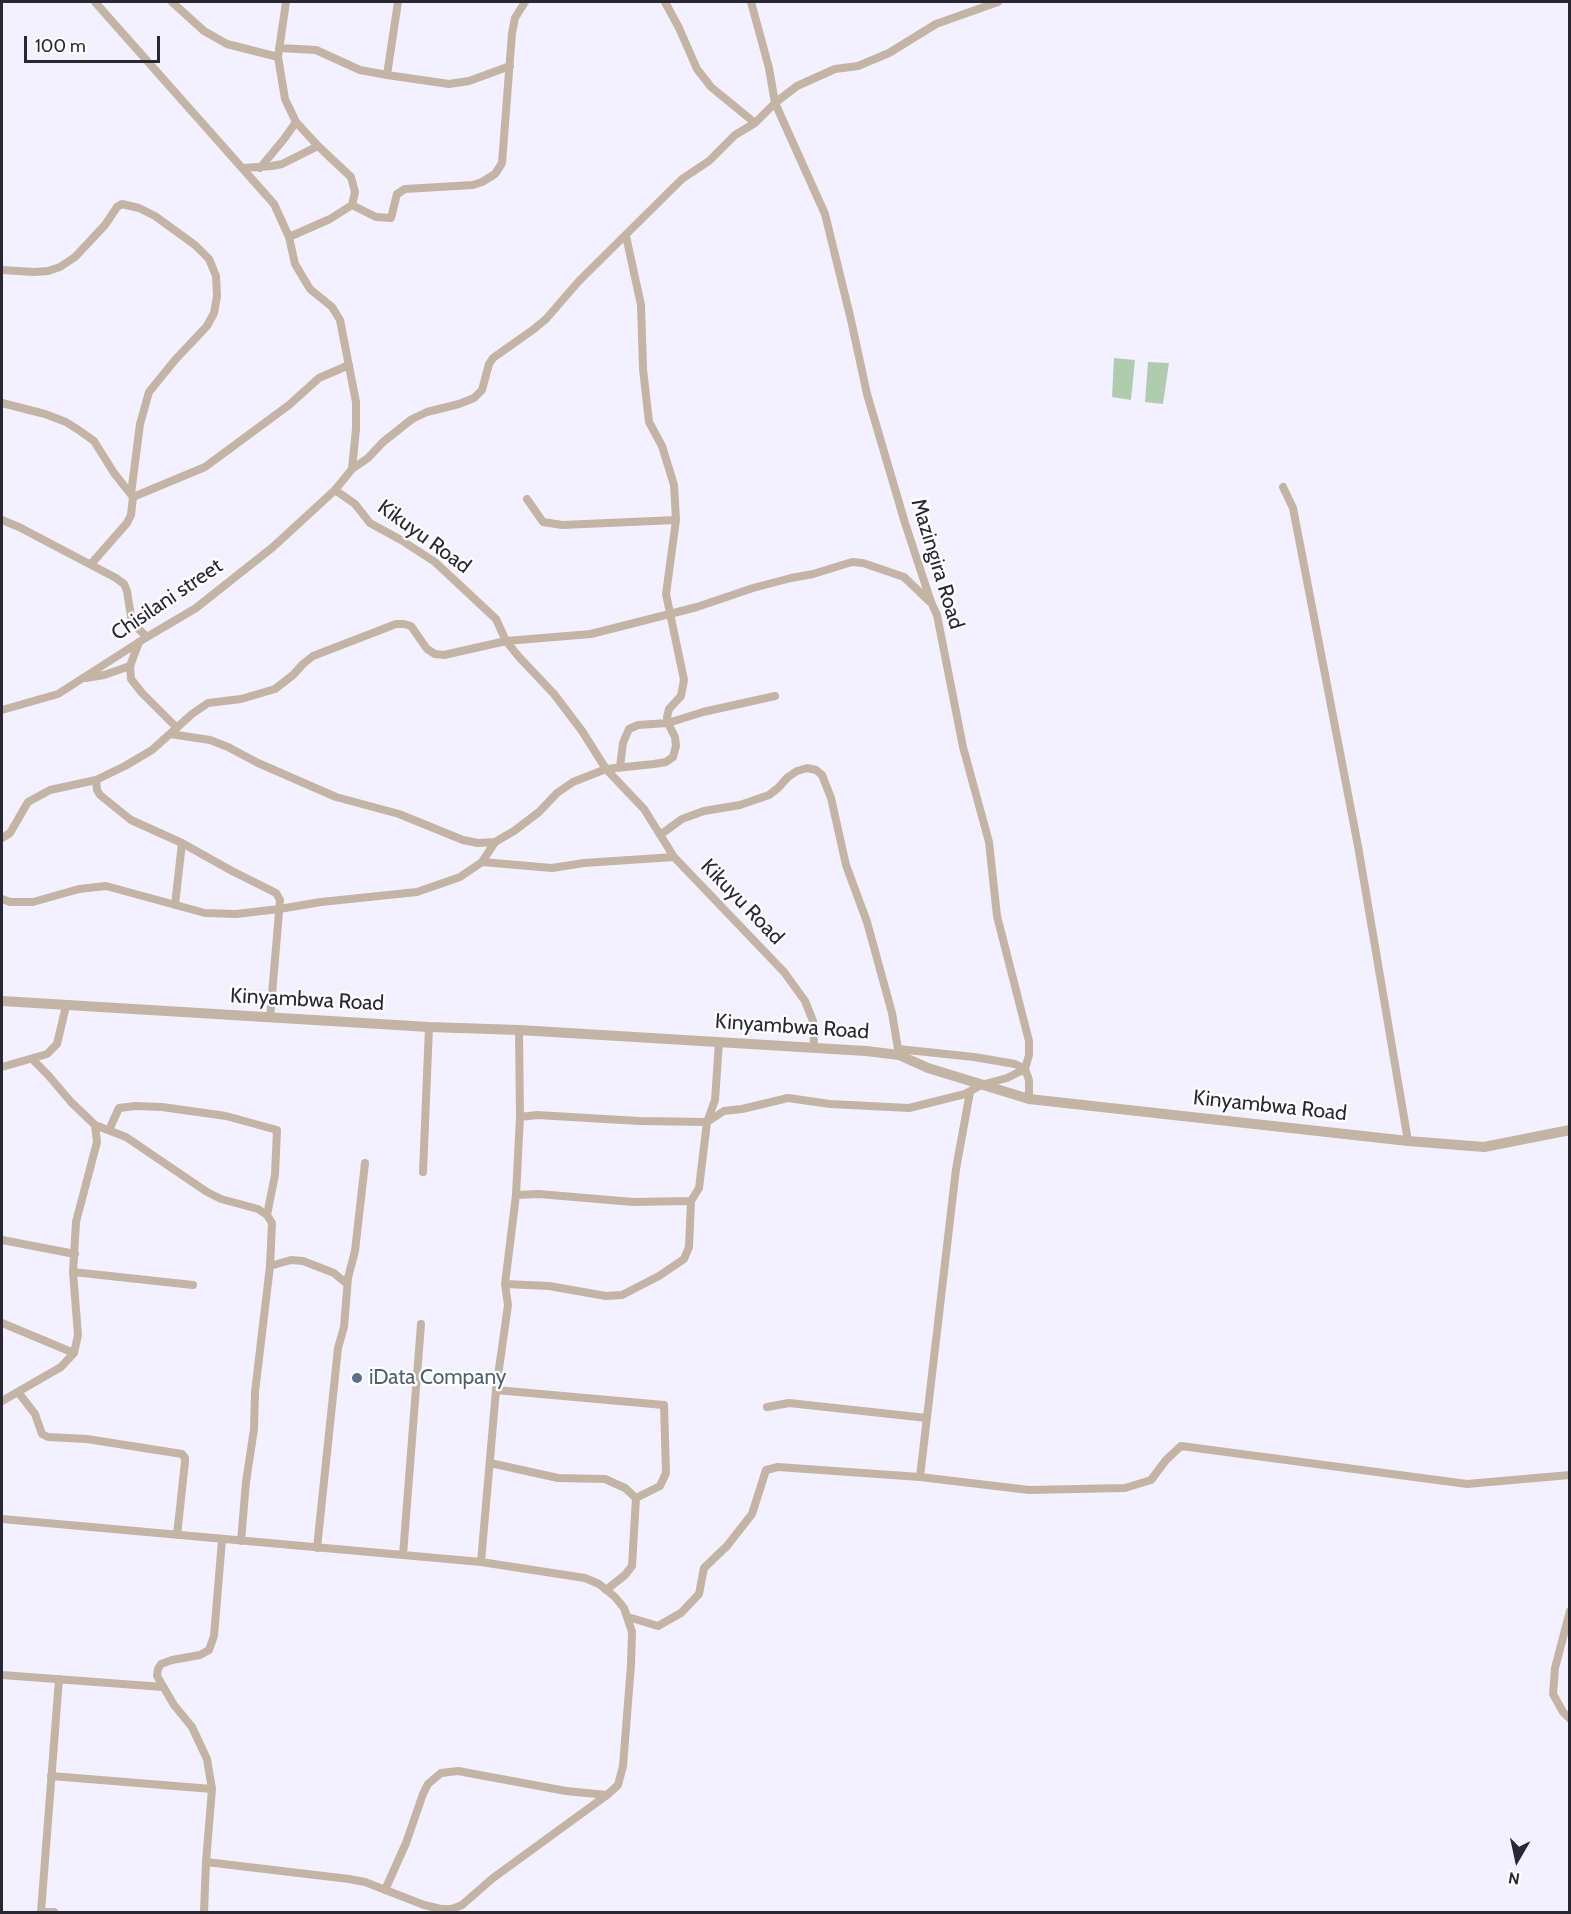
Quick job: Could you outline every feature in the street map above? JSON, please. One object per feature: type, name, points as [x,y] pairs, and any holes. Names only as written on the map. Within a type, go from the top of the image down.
[{"type":"street","points":[[95,2],[274,204],[289,237],[296,264],[310,289],[332,307],[340,320],[356,402],[352,469]]},
{"type":"street","points":[[172,2],[204,31],[227,44],[278,57]]},
{"type":"street","points":[[286,2],[278,57],[285,99],[296,122],[351,177],[355,192],[352,205],[330,219],[289,237]]},
{"type":"street","points":[[387,75],[398,2]]},
{"type":"street","points":[[352,205],[376,217],[391,218],[397,194],[405,189],[473,185],[495,174],[502,163],[512,33],[515,18],[525,2]]},
{"type":"street","points":[[665,2],[697,69],[711,87],[754,123]]},
{"type":"street","name":"Mazingira Road","points":[[751,2],[769,68],[775,103],[825,214],[867,394],[905,523],[937,615],[963,747],[989,842],[996,916],[1029,1041],[1029,1055],[1025,1069],[1029,1080],[1029,1099]]},
{"type":"street","points":[[335,490],[352,469],[412,419],[427,412],[459,405],[474,398],[482,390],[489,364],[493,358],[546,319],[579,281],[682,179],[709,161],[735,135],[754,123],[797,86],[835,69],[858,66],[889,53],[936,24],[998,2]]},
{"type":"street","points":[[279,48],[316,50],[360,70],[449,84],[469,81],[510,66]]},
{"type":"street","points":[[260,168],[296,122]]},
{"type":"street","points":[[243,168],[282,164],[318,146]]},
{"type":"street","points":[[2,270],[34,272],[60,267],[75,257],[122,204],[139,208],[155,216],[181,234],[209,259],[216,276],[217,296],[214,314],[207,326],[149,392],[140,424],[131,515],[127,523],[92,564]]},
{"type":"street","points":[[170,734],[210,740],[336,797],[399,814],[463,840],[478,843],[495,842],[514,831],[573,782],[606,769],[666,762],[673,757],[676,746],[675,737],[668,723],[667,712],[681,696],[684,680],[666,594],[676,520],[674,484],[662,446],[649,422],[643,369],[641,305],[626,236]]},
{"type":"street","points":[[132,496],[205,467],[288,405],[319,378],[349,365]]},
{"type":"street","points":[[2,403],[66,422],[94,441],[132,496]]},
{"type":"street","points":[[1283,487],[1293,508],[1358,846],[1408,1141]]},
{"type":"street","name":"Chisilani street","points":[[2,710],[58,694],[206,601],[273,547],[335,490]]},
{"type":"street","name":"Kikuyu Road","points":[[335,490],[356,504],[370,523],[435,562],[496,619],[506,641],[554,694],[582,731],[606,769],[644,809],[674,857],[789,979],[805,1001],[813,1021],[814,1048]]},
{"type":"street","points":[[527,499],[543,522],[561,525],[676,520]]},
{"type":"street","points":[[2,520],[92,564],[124,584],[132,623],[147,637]]},
{"type":"street","points":[[2,838],[10,833],[28,802],[50,790],[96,780],[126,766],[152,750],[192,714],[208,703],[241,699],[275,689],[313,656],[396,624],[411,626],[427,649],[435,654],[444,654],[506,641],[591,634],[670,615],[753,588],[852,562],[863,563],[904,577],[931,602]]},
{"type":"street","points":[[139,642],[130,666],[131,679],[135,686],[177,728]]},
{"type":"street","points":[[81,679],[104,675],[130,666]]},
{"type":"street","points":[[620,767],[623,743],[629,729],[638,724],[668,723],[703,712],[775,696]]},
{"type":"street","points":[[660,835],[682,819],[704,811],[740,805],[769,795],[797,771],[807,768],[816,770],[822,775],[831,798],[846,865],[867,922],[892,1013],[898,1052],[996,1060],[1025,1069]]},
{"type":"street","points":[[96,780],[100,795],[131,820],[182,843],[276,893],[280,900],[270,1018]]},
{"type":"street","points":[[2,899],[10,902],[33,902],[106,886],[205,914],[236,914],[417,892],[459,878],[482,862],[495,842]]},
{"type":"street","points":[[175,905],[182,843]]},
{"type":"street","points":[[482,862],[552,868],[595,862],[674,857]]},
{"type":"street","name":"Kinyambwa Road","points":[[2,1001],[898,1052],[928,1068],[1029,1099],[1408,1141],[1485,1147],[1569,1130]]},
{"type":"street","points":[[2,1067],[47,1054],[57,1044],[66,1006]]},
{"type":"street","points":[[423,1172],[429,1027]]},
{"type":"street","points":[[481,1562],[496,1390],[508,1305],[505,1284],[516,1194],[519,1030]]},
{"type":"street","points":[[505,1284],[549,1286],[606,1296],[622,1295],[659,1276],[684,1259],[689,1247],[691,1202],[701,1179],[706,1122],[715,1100],[719,1042]]},
{"type":"street","points":[[32,1059],[95,1125],[126,1137],[207,1192],[221,1199],[258,1209],[267,1215],[272,1223],[270,1266],[241,1541]]},
{"type":"street","points":[[519,1117],[537,1115],[639,1122],[706,1122],[724,1111],[782,1099],[900,1109],[916,1107],[970,1092],[981,1085],[1007,1078],[1025,1069]]},
{"type":"street","points":[[920,1477],[956,1169],[970,1092]]},
{"type":"street","points":[[109,1130],[119,1108],[135,1106],[162,1107],[226,1116],[277,1130],[275,1175],[267,1215]]},
{"type":"street","points":[[2,1401],[61,1367],[74,1353],[78,1335],[73,1272],[76,1222],[97,1142],[95,1125]]},
{"type":"street","points":[[317,1548],[338,1348],[344,1327],[347,1284],[355,1251],[365,1163]]},
{"type":"street","points":[[516,1194],[633,1202],[691,1202]]},
{"type":"street","points":[[2,1240],[75,1254]]},
{"type":"street","points":[[270,1266],[291,1260],[303,1261],[334,1273],[347,1284]]},
{"type":"street","points":[[73,1272],[193,1285]]},
{"type":"street","points":[[2,1323],[74,1353]]},
{"type":"street","points":[[403,1555],[421,1324]]},
{"type":"street","points":[[496,1390],[664,1405],[666,1473],[660,1486],[636,1498]]},
{"type":"street","points":[[18,1392],[35,1414],[42,1434],[48,1437],[87,1439],[182,1454],[185,1462],[177,1535]]},
{"type":"street","points":[[766,1407],[789,1403],[927,1418]]},
{"type":"street","points":[[628,1617],[658,1626],[681,1613],[699,1594],[704,1568],[727,1546],[752,1514],[766,1470],[778,1467],[920,1477],[1029,1490],[1125,1488],[1150,1480],[1181,1446],[1467,1484],[1569,1475]]},
{"type":"street","points":[[490,1463],[558,1478],[605,1479],[625,1488],[636,1498]]},
{"type":"street","points":[[606,1590],[625,1575],[632,1566],[636,1498]]},
{"type":"street","points":[[2,1519],[481,1562],[585,1578],[599,1584],[624,1608],[632,1632],[632,1665],[623,1766],[618,1785],[493,1878],[462,1905],[452,1909],[441,1909],[408,1900],[365,1882],[206,1862]]},
{"type":"street","points":[[204,1912],[212,1789],[207,1759],[192,1727],[174,1705],[157,1676],[161,1664],[200,1655],[209,1650],[213,1642],[222,1540]]},
{"type":"street","points":[[1569,1611],[1555,1668],[1553,1694],[1569,1719]]},
{"type":"street","points":[[2,1675],[162,1687]]},
{"type":"street","points":[[54,1912],[41,1912],[59,1678]]},
{"type":"street","points":[[385,1890],[406,1843],[423,1794],[428,1784],[441,1773],[458,1771],[566,1791],[607,1795]]},
{"type":"street","points":[[51,1776],[212,1789]]},
{"type":"green space","points":[[1114,358],[1135,360],[1131,400],[1112,397]]},
{"type":"green space","points":[[1148,362],[1169,363],[1163,404],[1145,402]]},
{"type":"place","name":"iData Company","points":[[357,1378]]}]
